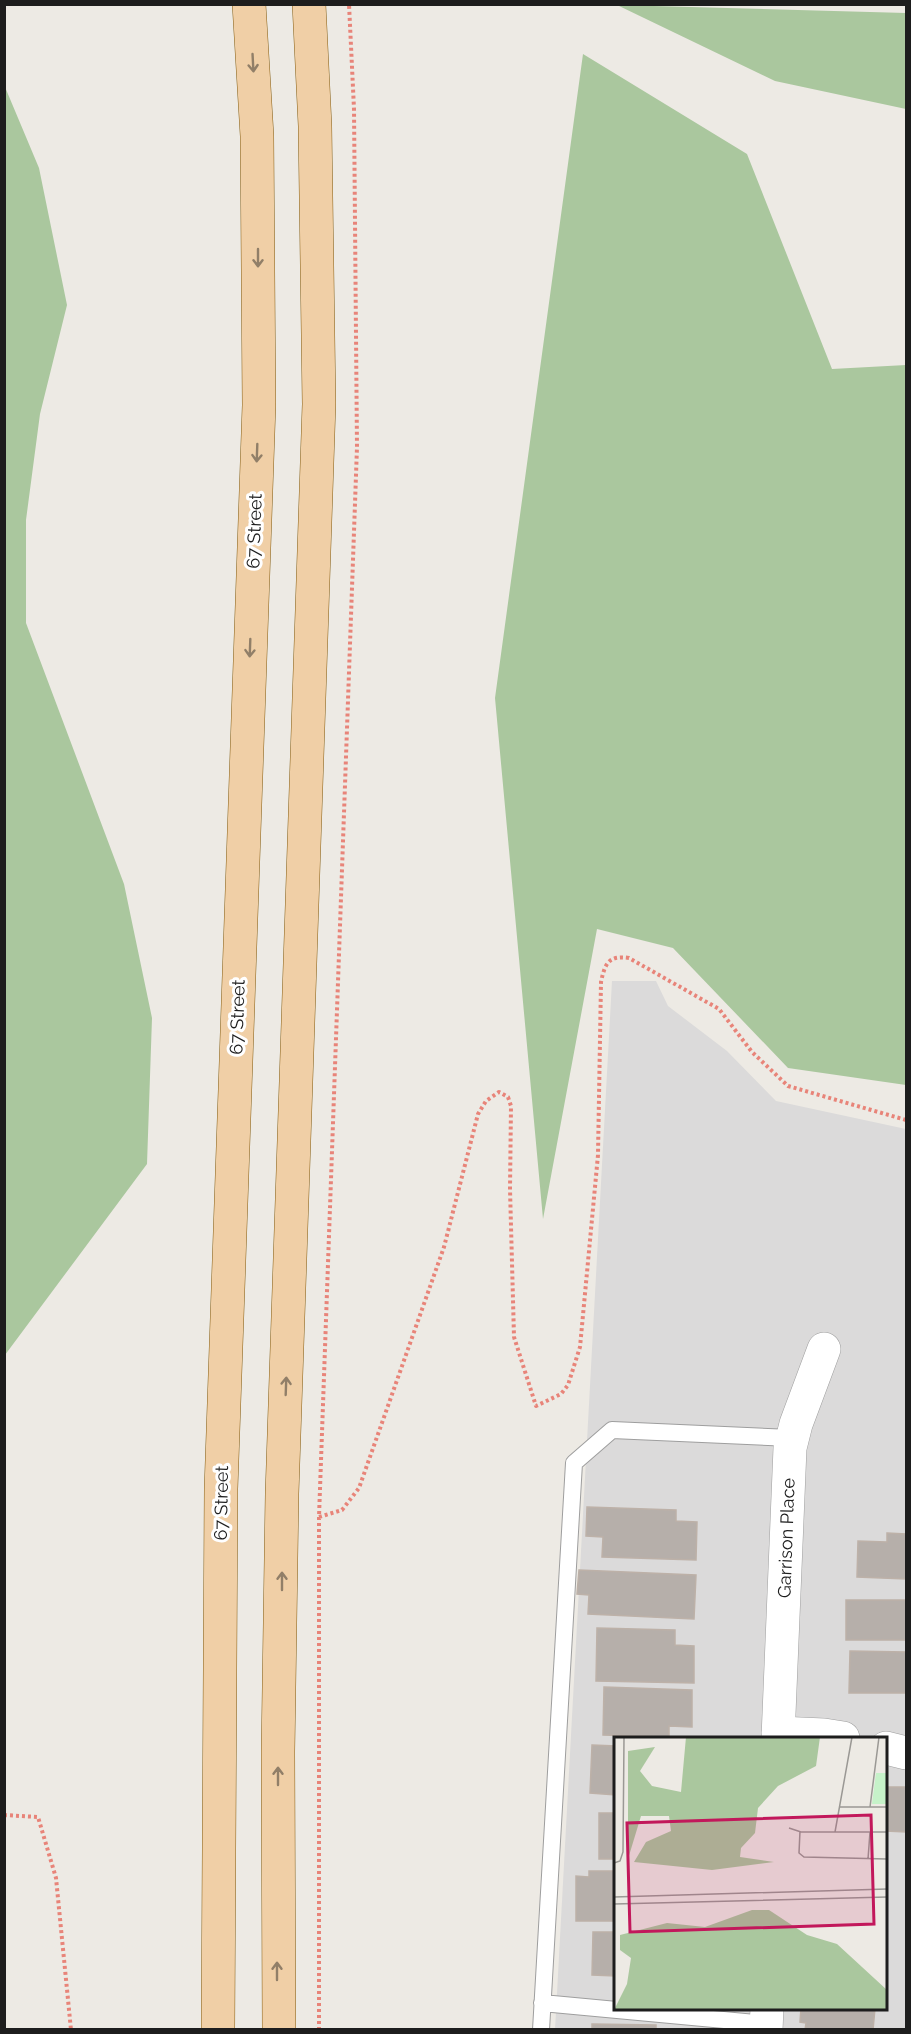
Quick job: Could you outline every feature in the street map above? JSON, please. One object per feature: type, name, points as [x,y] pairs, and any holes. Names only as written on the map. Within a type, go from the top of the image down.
[{"type":"main road","name":"67 Street","points":[[218,2030],[221,1477],[259,405],[257,136],[249,4]]},
{"type":"main road","points":[[279,2030],[278,1752],[282,1494],[319,404],[315,126],[309,4]]},
{"type":"street","name":"Garrison Place","points":[[778,1736],[792,1438],[824,1349]]},
{"type":"street","points":[[778,1736],[837,1737]]},
{"type":"street","points":[[887,1748],[906,1753]]},
{"type":"lane","points":[[541,2030],[574,1463],[612,1430],[792,1438]]},
{"type":"lane","points":[[542,2004],[614,2009]]},
{"type":"lane","points":[[621,2010],[766,2021]]},
{"type":"path","points":[[319,2030],[319,1517],[357,447],[354,109],[349,4]]},
{"type":"path","points":[[319,1517],[342,1510],[359,1488],[444,1247],[478,1114],[486,1101],[499,1092],[508,1097],[511,1106],[510,1189],[514,1337],[536,1406],[561,1394],[568,1385],[580,1347],[595,1201],[601,982],[604,968],[610,958],[629,957],[719,1009],[752,1052],[789,1086],[906,1120]]},
{"type":"path","points":[[4,1815],[38,1817],[56,1878],[71,2030]]},
{"type":"shaded area","points":[[612,981],[656,981],[668,1006],[727,1051],[776,1101],[906,1129],[906,2029],[555,2030]]},
{"type":"green space","points":[[617,5],[906,13],[906,109],[775,81]]},
{"type":"green space","points":[[583,54],[747,154],[832,369],[906,365],[906,1085],[788,1068],[673,948],[597,929],[543,1219],[495,698]]},
{"type":"green space","points":[[5,87],[39,168],[67,305],[40,414],[26,520],[26,623],[124,884],[152,1018],[147,1164],[5,1355]]},
{"type":"building","points":[[587,1507],[676,1510],[676,1521],[697,1522],[696,1560],[602,1557],[603,1537],[586,1536]]},
{"type":"building","points":[[887,1533],[906,1534],[906,1579],[857,1577],[858,1541],[887,1542]]},
{"type":"building","points":[[579,1570],[696,1575],[694,1619],[588,1614],[589,1595],[577,1594]]},
{"type":"building","points":[[846,1600],[906,1600],[906,1640],[846,1640]]},
{"type":"building","points":[[597,1628],[675,1630],[675,1645],[694,1646],[694,1683],[596,1681]]},
{"type":"building","points":[[850,1651],[906,1652],[906,1693],[849,1693]]},
{"type":"building","points":[[604,1687],[692,1690],[692,1727],[669,1726],[669,1737],[603,1735]]},
{"type":"building","points":[[592,1745],[614,1746],[614,1795],[590,1793]]},
{"type":"building","points":[[887,1787],[906,1787],[906,1832],[887,1831]]},
{"type":"building","points":[[599,1813],[614,1813],[614,1859],[599,1859]]},
{"type":"building","points":[[589,1871],[614,1871],[614,1921],[576,1921],[576,1876],[589,1877]]},
{"type":"building","points":[[593,1932],[614,1932],[614,1976],[592,1975]]},
{"type":"building","points":[[801,2010],[875,2010],[873,2030],[805,2030],[806,2023],[800,2022]]},
{"type":"building","points":[[592,2024],[656,2025],[656,2030],[592,2030]]}]
